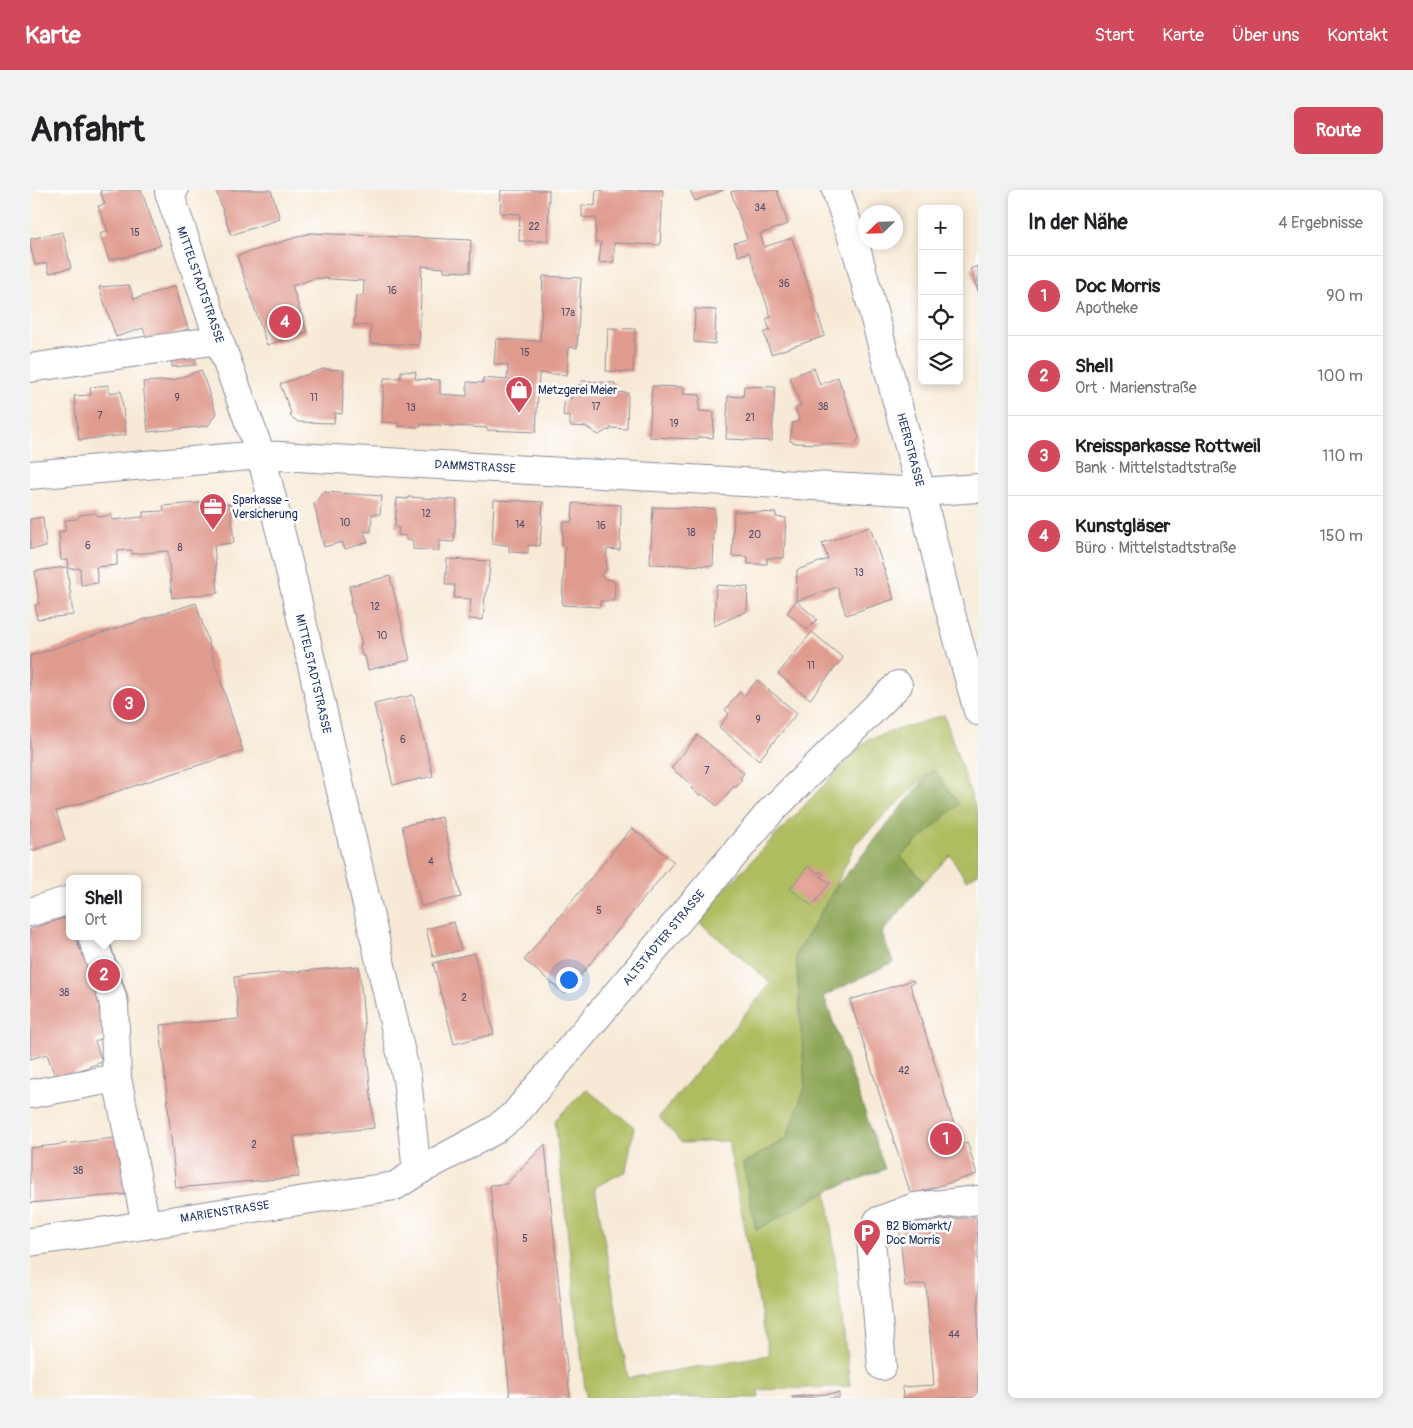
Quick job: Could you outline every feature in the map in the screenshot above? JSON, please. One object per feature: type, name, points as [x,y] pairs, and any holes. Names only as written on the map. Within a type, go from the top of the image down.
[{"type":"street","name":"HEERSTRASSE","points":[[836,190],[858,255],[921,492],[946,596],[978,711]]},
{"type":"street","name":"MITTELSTADTSTRASSE","points":[[172,191],[218,340],[261,455],[407,1079],[417,1172]]},
{"type":"street","points":[[30,368],[218,340]]},
{"type":"street","name":"DAMMSTRASSE","points":[[30,475],[261,455],[921,492],[978,488]]},
{"type":"street","name":"ALTSTÄDTER STRASSE","points":[[417,1172],[495,1130],[515,1114],[770,812],[898,685]]},
{"type":"street","points":[[30,912],[66,901]]},
{"type":"street","points":[[93,940],[114,1004],[117,1078],[146,1225]]},
{"type":"street","points":[[30,1094],[117,1078]]},
{"type":"street","name":"MARIENSTRASSE","points":[[30,1242],[394,1186],[417,1172]]},
{"type":"street","points":[[882,1366],[871,1239],[878,1221],[915,1207],[978,1200]]},
{"type":"green space","points":[[944,715],[978,816],[978,873],[966,880],[950,855],[924,882],[901,856],[958,804],[933,769],[855,844],[835,888],[797,954],[806,1087],[787,1138],[743,1164],[756,1230],[827,1191],[850,1386],[758,1390],[759,1398],[586,1398],[555,1120],[586,1089],[634,1127],[626,1171],[595,1187],[628,1378],[769,1355],[728,1141],[682,1143],[659,1117],[771,983],[696,919],[868,739]]},
{"type":"green space","points":[[933,769],[959,804],[901,856],[924,882],[882,933],[893,962],[824,996],[885,1169],[827,1191],[756,1230],[743,1164],[787,1138],[805,1087],[796,954],[835,888]]},
{"type":"building","points":[[100,190],[141,190],[161,245],[122,258],[109,260],[100,234],[108,231],[98,206],[105,204]]},
{"type":"building","points":[[216,190],[271,190],[280,219],[231,235]]},
{"type":"building","points":[[501,190],[549,190],[548,241],[519,241],[520,214],[500,213]]},
{"type":"building","points":[[596,190],[663,190],[660,245],[614,243],[614,262],[599,263],[601,242],[595,242],[596,218],[582,217],[582,205],[595,206]]},
{"type":"building","points":[[690,190],[724,190],[695,201]]},
{"type":"building","points":[[738,190],[777,190],[788,224],[760,234],[764,247],[792,238],[825,336],[771,354],[764,333],[770,330],[766,319],[771,317],[749,252],[738,256],[734,243],[747,239],[731,192]]},
{"type":"building","points":[[63,232],[71,268],[49,273],[47,263],[35,265],[30,239]]},
{"type":"building","points":[[310,233],[471,240],[470,272],[444,271],[444,268],[422,266],[419,345],[370,343],[371,326],[354,325],[356,296],[363,296],[364,281],[315,278],[292,286],[307,332],[267,345],[237,256]]},
{"type":"building","points":[[978,266],[978,291],[970,269]]},
{"type":"building","points":[[543,276],[581,278],[577,348],[569,347],[567,375],[539,373],[536,432],[421,424],[421,427],[399,426],[399,423],[382,422],[384,378],[401,378],[401,371],[416,372],[415,379],[440,380],[440,394],[467,396],[467,382],[483,383],[483,378],[507,380],[508,365],[494,364],[496,339],[540,341]]},
{"type":"building","points":[[129,285],[134,299],[175,286],[188,329],[148,342],[143,328],[116,337],[99,287]]},
{"type":"building","points":[[695,309],[716,310],[715,344],[694,342]]},
{"type":"building","points":[[608,328],[635,329],[633,372],[606,371]]},
{"type":"building","points":[[195,352],[196,365],[172,367],[171,354]]},
{"type":"building","points":[[814,368],[820,385],[838,377],[859,438],[855,445],[796,443],[790,441],[793,422],[797,423],[799,419],[795,408],[801,406],[790,377]]},
{"type":"building","points":[[323,369],[344,370],[342,414],[335,413],[334,423],[298,422],[290,416],[291,413],[280,384]]},
{"type":"building","points":[[201,370],[216,413],[208,426],[148,432],[143,382],[174,380]]},
{"type":"building","points":[[582,381],[615,383],[615,392],[628,393],[627,429],[610,428],[610,431],[607,430],[599,435],[593,432],[592,429],[588,429],[588,427],[570,426],[570,416],[563,415],[565,397],[572,398],[572,389],[577,385],[581,385]]},
{"type":"building","points":[[109,385],[109,393],[121,391],[126,435],[79,440],[74,396],[91,395],[90,387]]},
{"type":"building","points":[[652,386],[684,387],[683,394],[700,395],[699,411],[714,412],[713,438],[649,437]]},
{"type":"building","points":[[744,386],[775,387],[772,441],[726,439],[728,396],[743,397]]},
{"type":"building","points":[[323,492],[382,496],[380,514],[372,514],[371,532],[364,531],[368,542],[345,549],[342,542],[324,547],[314,504]]},
{"type":"building","points":[[408,497],[457,500],[454,542],[439,541],[439,551],[413,549],[413,540],[406,540],[407,536],[398,535],[399,528],[395,527],[397,498],[408,499]]},
{"type":"building","points":[[494,500],[543,502],[540,546],[528,545],[528,553],[509,552],[509,545],[492,544]]},
{"type":"building","points":[[208,502],[209,506],[230,504],[234,543],[214,545],[218,593],[172,598],[168,551],[132,554],[132,550],[117,551],[117,565],[96,567],[98,583],[81,585],[80,568],[69,569],[68,560],[61,560],[59,532],[65,531],[65,520],[77,519],[80,515],[95,513],[99,517],[112,515],[112,520],[143,517],[143,512],[164,511],[163,506]]},
{"type":"building","points":[[573,503],[621,505],[620,550],[607,549],[606,571],[601,575],[605,579],[612,580],[615,584],[614,601],[600,601],[600,607],[562,605],[565,546],[562,546],[563,522],[572,522]]},
{"type":"building","points":[[653,507],[715,509],[713,566],[650,564]]},
{"type":"building","points":[[734,511],[776,513],[776,517],[786,518],[784,558],[767,558],[767,564],[748,564],[748,557],[732,556]]},
{"type":"building","points":[[43,517],[46,547],[30,549],[30,519]]},
{"type":"building","points":[[870,527],[894,599],[846,615],[837,587],[796,601],[797,570],[828,559],[822,543]]},
{"type":"building","points":[[447,559],[490,561],[483,620],[469,619],[471,599],[454,598],[455,585],[445,585]]},
{"type":"building","points":[[67,567],[73,615],[37,619],[35,605],[39,604],[35,571]]},
{"type":"building","points":[[390,576],[410,660],[368,670],[365,656],[362,656],[360,645],[362,644],[350,601],[352,600],[349,586]]},
{"type":"building","points":[[716,585],[748,587],[747,611],[714,626]]},
{"type":"building","points":[[796,601],[817,619],[808,630],[787,613]]},
{"type":"building","points":[[196,603],[243,751],[56,811],[65,840],[30,851],[30,656]]},
{"type":"building","points":[[812,632],[843,658],[810,699],[778,674]]},
{"type":"building","points":[[757,680],[797,713],[759,760],[719,727],[729,714],[725,710],[739,692],[744,696]]},
{"type":"building","points":[[413,695],[433,776],[393,785],[374,704]]},
{"type":"building","points":[[698,735],[744,773],[741,781],[736,787],[733,787],[717,806],[702,794],[700,796],[691,788],[693,786],[671,768]]},
{"type":"building","points":[[442,817],[461,897],[421,906],[402,826]]},
{"type":"building","points":[[632,828],[674,862],[565,994],[524,960]]},
{"type":"building","points":[[808,866],[818,874],[820,871],[824,874],[821,877],[830,883],[812,906],[790,889]]},
{"type":"building","points":[[66,918],[66,940],[76,940],[80,950],[109,940],[128,999],[99,1009],[107,1037],[95,1041],[102,1062],[56,1079],[47,1054],[30,1059],[30,929]]},
{"type":"building","points":[[454,922],[461,950],[433,957],[426,929]]},
{"type":"building","points":[[474,953],[494,1034],[454,1044],[433,963]]},
{"type":"building","points":[[359,966],[374,1128],[294,1136],[299,1177],[176,1188],[160,1025],[239,1019],[234,977]]},
{"type":"building","points":[[913,980],[914,982],[910,984],[960,1144],[967,1142],[977,1174],[911,1195],[850,1000]]},
{"type":"building","points":[[123,1137],[129,1194],[30,1203],[30,1148]]},
{"type":"building","points":[[545,1144],[570,1398],[510,1398],[490,1185],[506,1184]]},
{"type":"building","points":[[976,1217],[978,1242],[978,1398],[903,1398],[902,1387],[934,1385],[926,1284],[905,1286],[899,1224]]},
{"type":"building","points":[[839,1393],[839,1398],[792,1398],[792,1397]]},
{"type":"place","name":"Kunstgläser","points":[[285,322]]},
{"type":"place","name":"Metzgerei Meier","points":[[519,414]]},
{"type":"place","name":"Sparkasse - Versicherung","points":[[213,531]]},
{"type":"place","name":"Kreissparkasse Rottweil","points":[[129,704]]},
{"type":"place","name":"Shell","points":[[104,975]]},
{"type":"place","name":"Doc Morris","points":[[946,1139]]},
{"type":"place","name":"B2 Biomarkt/ Doc Morris","points":[[867,1257]]}]
